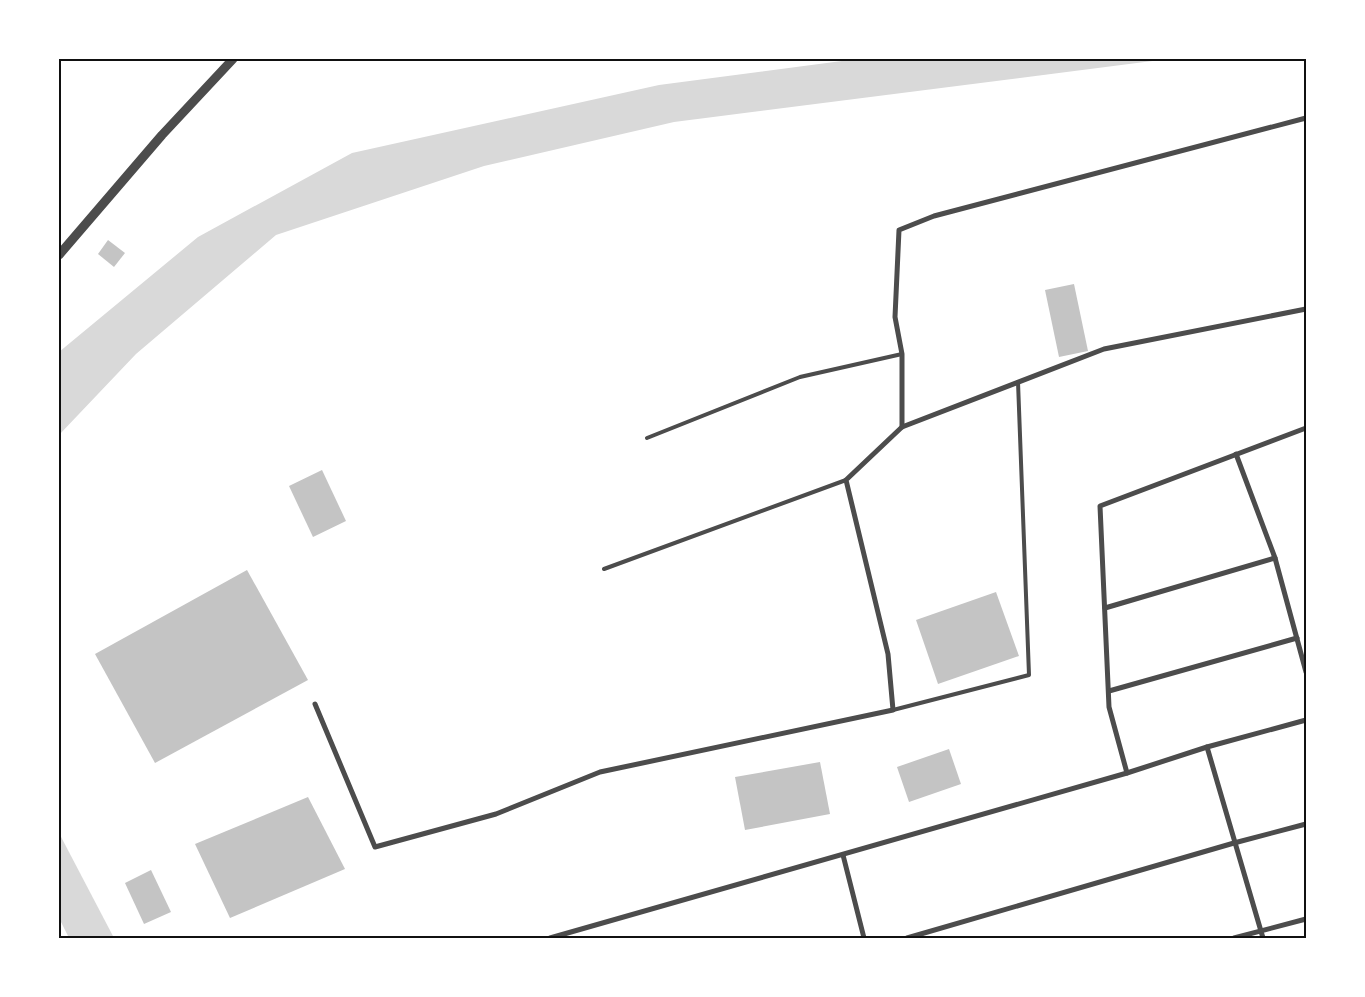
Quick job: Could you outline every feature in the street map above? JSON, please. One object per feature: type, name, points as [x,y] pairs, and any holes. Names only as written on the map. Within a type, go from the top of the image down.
[{"type":"street","points":[[59,255],[162,135],[233,59]]},
{"type":"street","points":[[902,427],[902,354],[895,317],[899,230],[934,216],[1306,118]]},
{"type":"street","points":[[315,704],[375,847],[496,814],[600,772],[893,710],[888,654],[846,480],[902,427],[1104,350],[1306,309]]},
{"type":"street","points":[[1127,773],[1109,707],[1100,506],[1306,428]]},
{"type":"street","points":[[1236,454],[1275,558],[1306,672]]},
{"type":"street","points":[[1105,608],[1275,558]]},
{"type":"street","points":[[1109,691],[1297,638]]},
{"type":"street","points":[[550,938],[1306,720]]},
{"type":"street","points":[[1207,747],[1262,938]]},
{"type":"street","points":[[907,938],[1234,843],[1306,824]]},
{"type":"street","points":[[843,855],[864,938]]},
{"type":"street","points":[[1234,938],[1306,919]]},
{"type":"lane","points":[[647,438],[800,377],[902,354]]},
{"type":"lane","points":[[893,710],[1029,675],[1018,382]]},
{"type":"lane","points":[[604,568],[846,480]]},
{"type":"shaded area","points":[[857,59],[1168,59],[674,122],[484,166],[276,235],[136,354],[59,435],[59,352],[198,237],[352,153],[659,85]]},
{"type":"shaded area","points":[[59,833],[114,938],[69,938],[59,918]]},
{"type":"building","points":[[108,240],[125,253],[114,267],[98,254]]},
{"type":"building","points":[[1074,284],[1088,351],[1059,357],[1045,290]]},
{"type":"building","points":[[322,470],[346,521],[313,537],[289,486]]},
{"type":"building","points":[[247,570],[308,680],[155,763],[95,654]]},
{"type":"building","points":[[996,592],[1019,656],[938,684],[916,620]]},
{"type":"building","points":[[949,749],[961,784],[909,802],[897,767]]},
{"type":"building","points":[[820,762],[830,814],[745,830],[735,777]]},
{"type":"building","points":[[308,797],[345,869],[230,918],[195,844]]},
{"type":"building","points":[[151,870],[171,912],[144,924],[125,883]]}]
